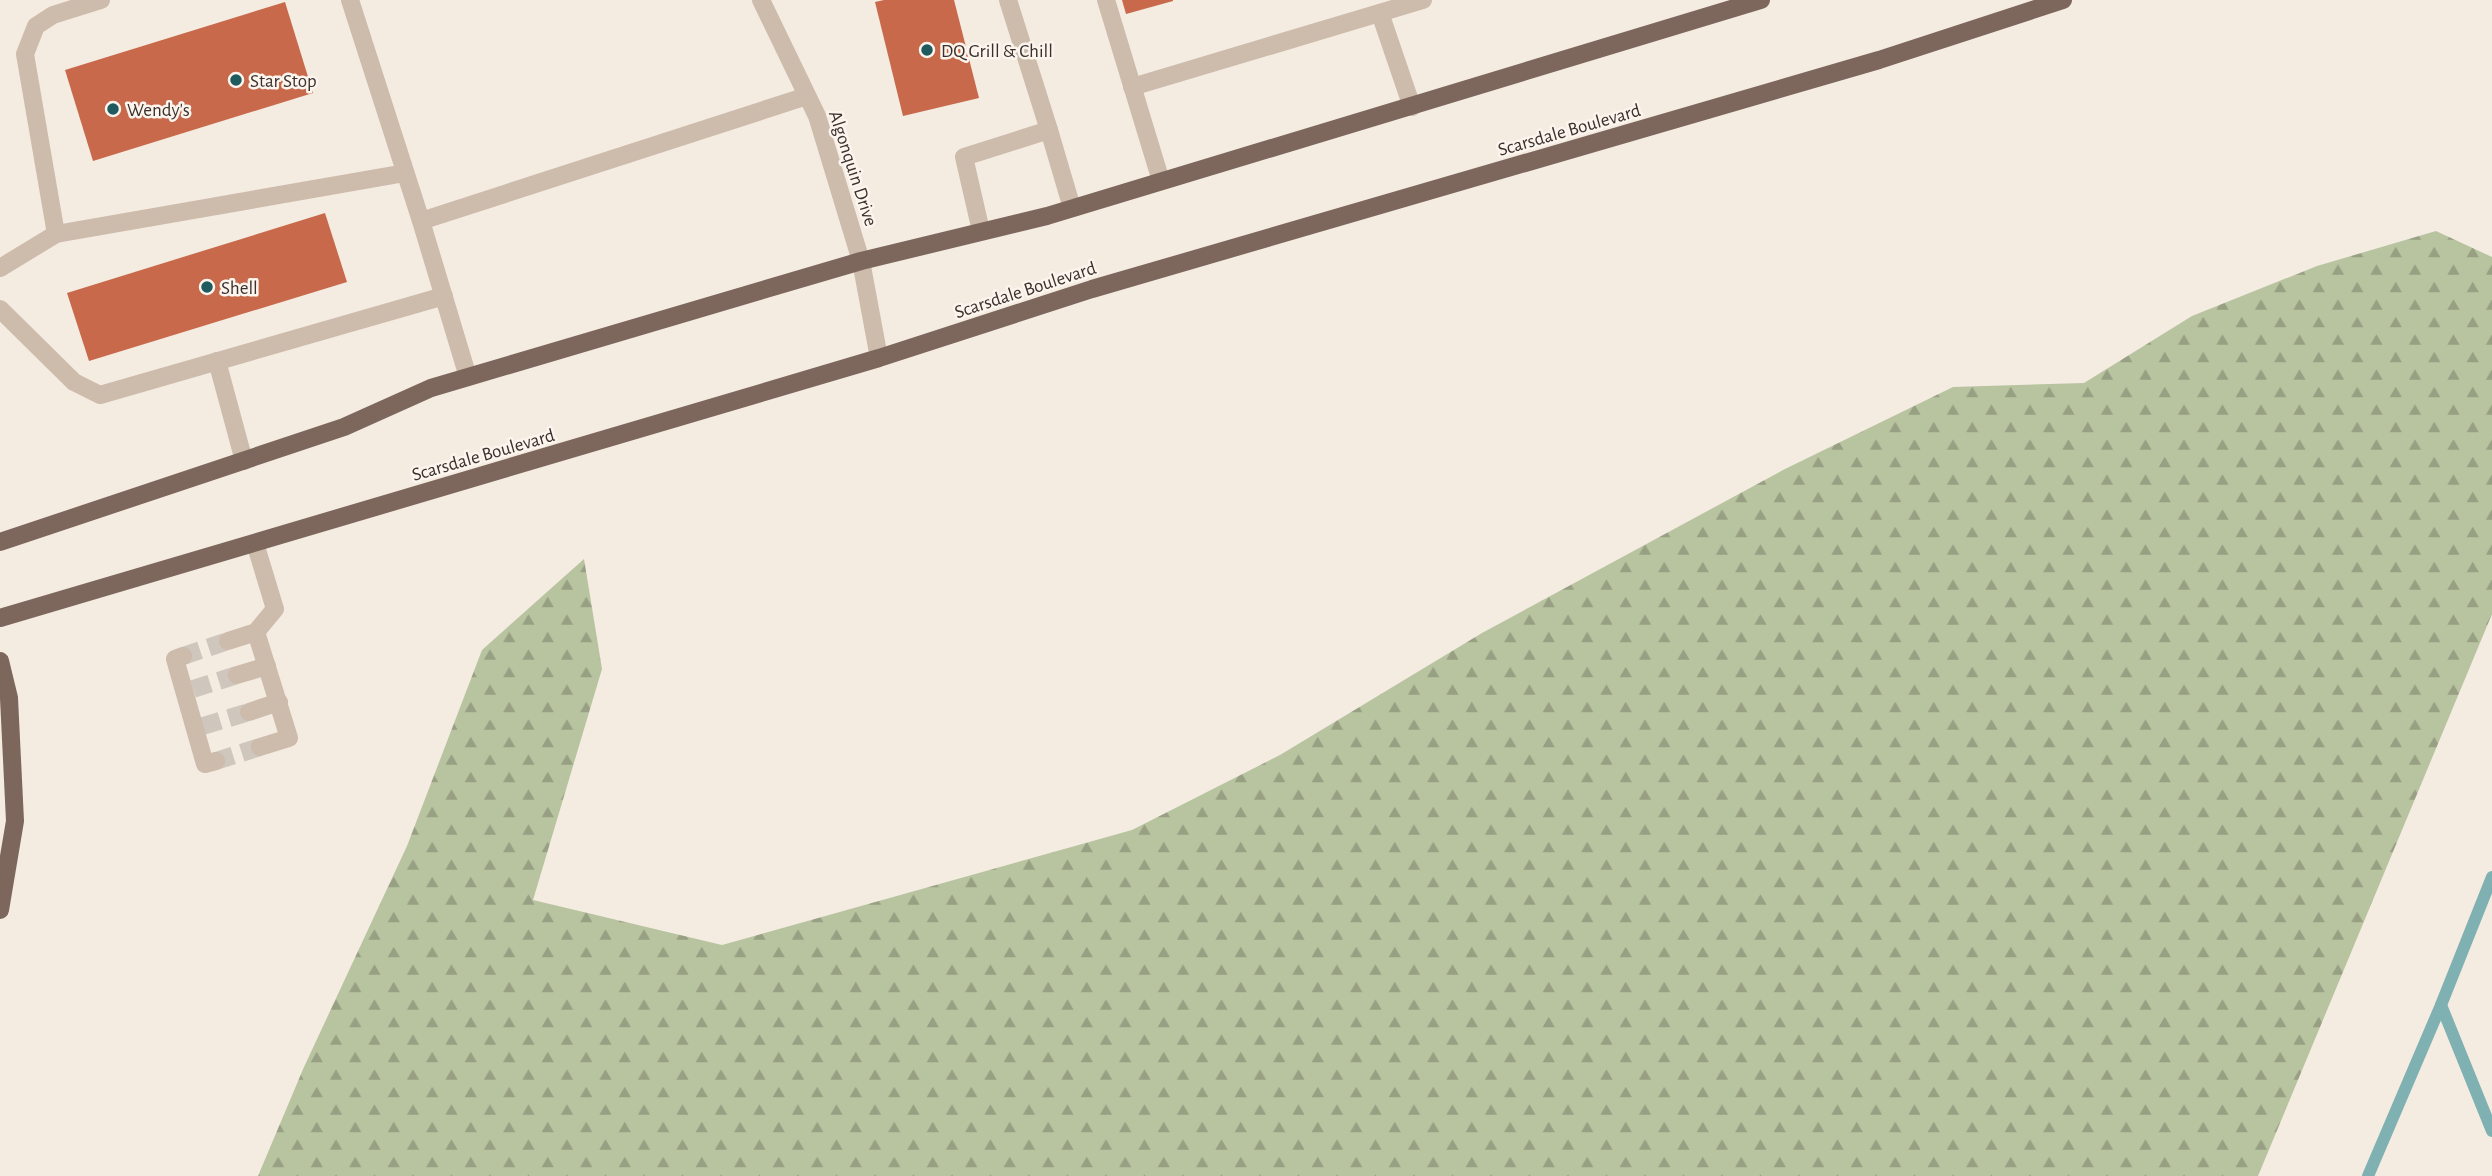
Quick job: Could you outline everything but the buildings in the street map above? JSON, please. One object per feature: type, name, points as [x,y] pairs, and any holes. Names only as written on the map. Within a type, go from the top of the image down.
[{"type":"main road","points":[[0,542],[344,427],[431,388],[861,261],[1072,208],[1761,0]]},
{"type":"main road","name":"Scarsdale Boulevard","points":[[0,618],[879,358],[1092,289],[1879,60],[2063,0]]},
{"type":"main road","points":[[0,661],[9,698],[15,821],[0,910]]},
{"type":"street","points":[[55,234],[25,54],[36,26],[53,15],[101,0]]},
{"type":"street","points":[[350,0],[468,377]]},
{"type":"street","name":"Algonquin Drive","points":[[761,0],[817,116],[861,261],[879,358]]},
{"type":"street","points":[[1008,0],[1072,208]]},
{"type":"street","points":[[1106,0],[1161,181]]},
{"type":"street","points":[[1132,87],[1423,0]]},
{"type":"street","points":[[1380,13],[1412,107]]},
{"type":"street","points":[[421,221],[807,96]]},
{"type":"street","points":[[981,232],[964,157],[1049,130]]},
{"type":"street","points":[[0,268],[55,234],[405,173]]},
{"type":"street","points":[[0,309],[75,382],[100,394],[444,296]]},
{"type":"street","points":[[217,361],[244,461]]},
{"type":"street","points":[[228,641],[256,632],[275,609],[255,543]]},
{"type":"street","points":[[256,632],[289,738],[260,747]]},
{"type":"street","points":[[183,656],[175,659],[189,691],[205,764],[216,761]]},
{"type":"street","points":[[237,675],[267,666]]},
{"type":"street","points":[[249,712],[279,702]]},
{"type":"green space","points":[[2436,231],[2492,257],[2492,614],[2258,1176],[258,1176],[304,1067],[407,846],[482,650],[584,559],[602,669],[533,900],[722,945],[1132,830],[1280,755],[1482,633],[1785,469],[1953,387],[2084,383],[2192,316],[2317,266]]},
{"type":"waterway","points":[[2368,1176],[2492,877]]},
{"type":"waterway","points":[[2441,1005],[2492,1131]]},
{"type":"tunnel","points":[[183,656],[228,641]]},
{"type":"tunnel","points":[[193,689],[237,675]]},
{"type":"tunnel","points":[[203,726],[249,712]]},
{"type":"tunnel","points":[[216,761],[260,747]]},
{"type":"place","name":"DQ Grill & Chill","points":[[927,50]]},
{"type":"place","name":"Star Stop","points":[[236,80]]},
{"type":"place","name":"Wendy's","points":[[113,109]]},
{"type":"place","name":"Shell","points":[[207,287]]}]
